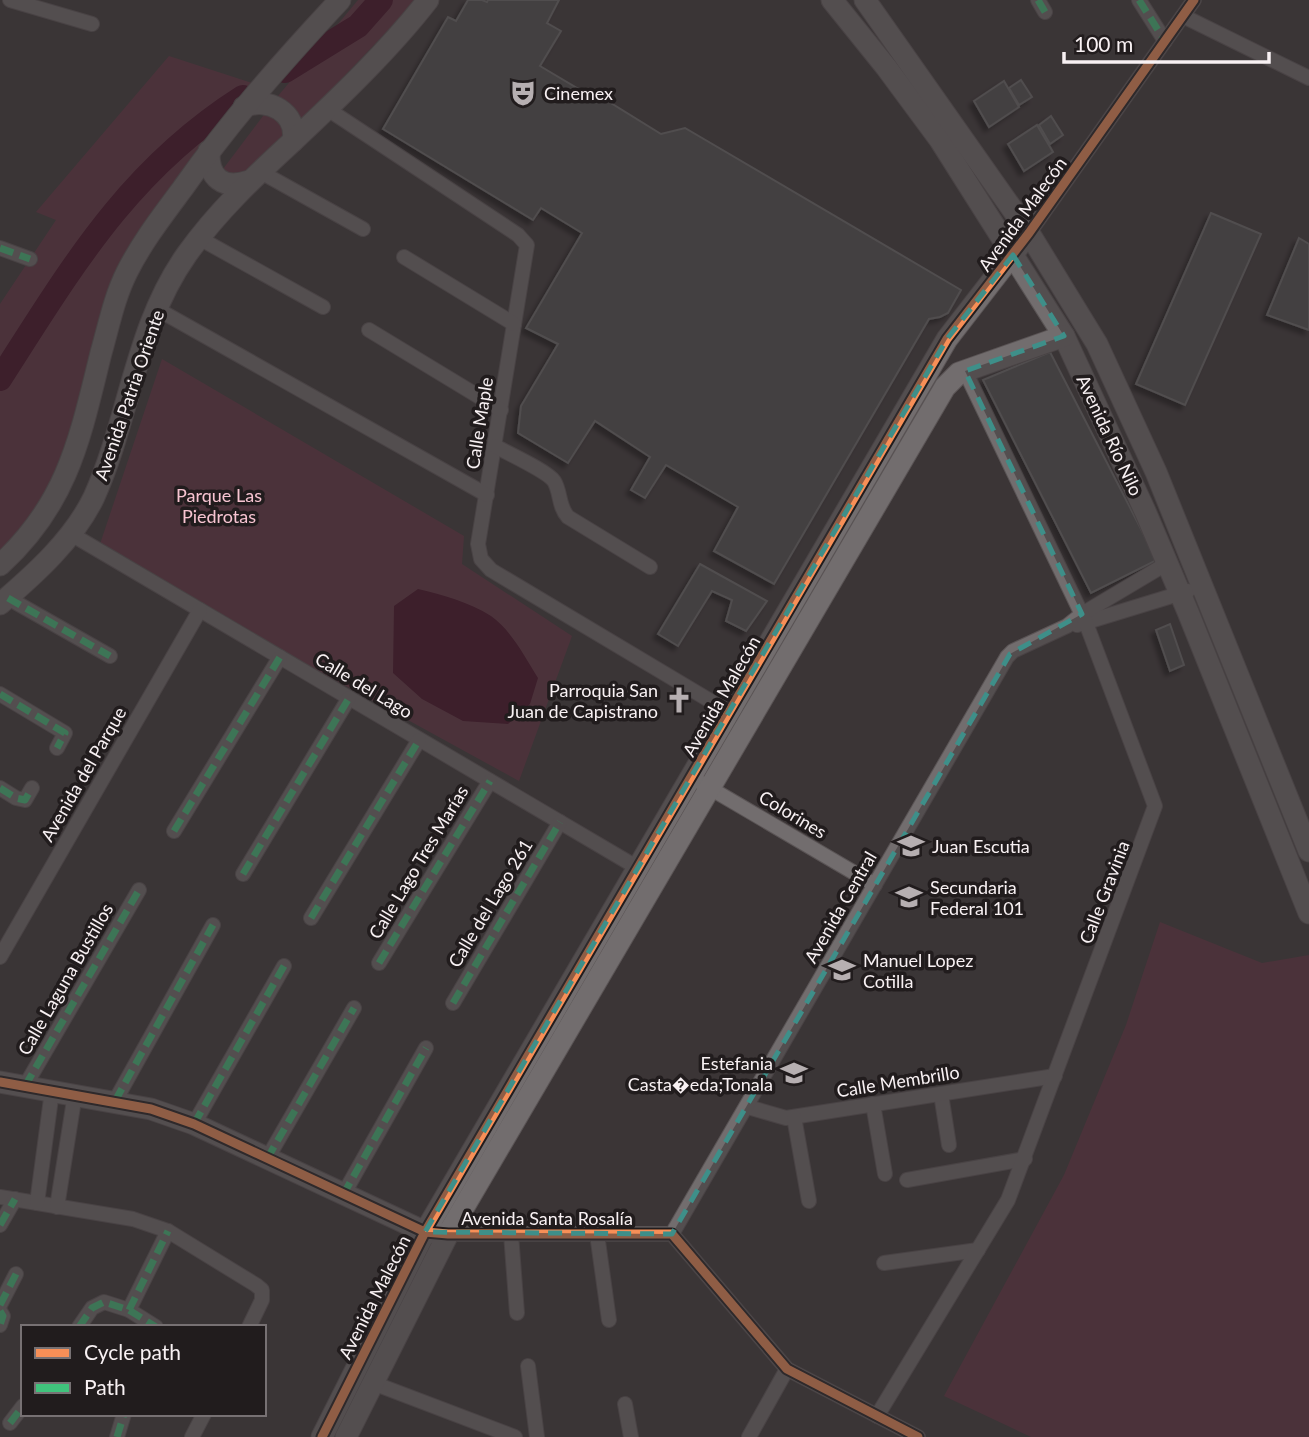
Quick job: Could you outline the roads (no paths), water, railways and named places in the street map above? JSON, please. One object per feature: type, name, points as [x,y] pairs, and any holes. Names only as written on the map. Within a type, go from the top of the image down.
[{"type":"street","points":[[10,0],[92,24]]},
{"type":"street","name":"Avenida Patria Oriente","points":[[0,565],[22,545],[61,488],[79,440],[116,298],[141,247],[209,151],[264,82],[340,0]]},
{"type":"street","name":"Avenida Patria Oriente","points":[[4,601],[38,570],[71,534],[93,498],[111,451],[137,361],[157,309],[185,256],[254,176],[326,108],[410,23],[428,0]]},
{"type":"street","name":"Avenida Río Nilo","points":[[832,0],[940,140],[1064,336],[1180,594],[1309,913]]},
{"type":"street","name":"Avenida Río Nilo","points":[[865,0],[1029,233],[1097,344],[1168,501],[1309,851]]},
{"type":"street","points":[[1139,0],[1165,41]]},
{"type":"street","name":"Avenida Malecón","points":[[322,1437],[425,1232],[638,868],[700,782],[729,712],[947,339],[1029,233],[1194,0]]},
{"type":"street","points":[[1183,16],[1309,78]]},
{"type":"street","points":[[244,107],[263,102],[281,110],[292,122],[295,131],[293,141]]},
{"type":"street","name":"Calle Maple","points":[[326,108],[519,235],[527,245],[478,544],[481,559],[491,570],[729,712]]},
{"type":"street","points":[[209,151],[210,170],[213,176],[222,182],[231,184],[254,176],[363,229]]},
{"type":"street","points":[[199,239],[323,307]]},
{"type":"street","points":[[0,248],[30,258]]},
{"type":"street","points":[[404,257],[514,324]]},
{"type":"street","points":[[157,309],[487,495]]},
{"type":"street","points":[[369,330],[500,410]]},
{"type":"street","name":"Avenida Malecón","points":[[346,1437],[448,1234],[700,782],[945,387],[959,373],[1064,336]]},
{"type":"street","name":"Calle Gravinia","points":[[877,1416],[1008,1200],[1155,807],[1084,619],[965,371]]},
{"type":"street","points":[[495,446],[551,477],[560,507],[568,517],[650,567]]},
{"type":"street","points":[[1144,510],[1168,501]]},
{"type":"street","name":"Calle del Lago","points":[[71,534],[638,868]]},
{"type":"street","name":"Avenida Central","points":[[1084,619],[1167,564]]},
{"type":"street","name":"Avenida Central","points":[[672,1234],[1007,657],[1013,651],[1084,619],[1203,586]]},
{"type":"street","points":[[4,601],[110,656]]},
{"type":"street","name":"Avenida del Parque","points":[[0,957],[200,610]]},
{"type":"street","points":[[174,831],[280,657]]},
{"type":"street","points":[[1217,683],[1223,690],[1232,690],[1240,678]]},
{"type":"street","points":[[0,694],[65,733],[57,748]]},
{"type":"street","points":[[243,874],[349,698]]},
{"type":"street","points":[[311,918],[419,740]]},
{"type":"street","name":"Calle Lago Tres Marías","points":[[379,963],[490,781]]},
{"type":"street","name":"Colorines","points":[[700,782],[874,885]]},
{"type":"street","points":[[0,788],[25,800],[32,788]]},
{"type":"street","name":"Calle del Lago 261","points":[[453,1003],[560,822]]},
{"type":"street","name":"Calle Laguna Bustillos","points":[[25,1086],[139,890]]},
{"type":"street","points":[[115,1101],[213,925]]},
{"type":"street","points":[[194,1124],[285,966]]},
{"type":"street","points":[[267,1159],[354,1008]]},
{"type":"street","points":[[343,1195],[426,1048]]},
{"type":"street","name":"Calle Membrillo","points":[[748,1107],[774,1116],[794,1117],[1055,1076]]},
{"type":"street","name":"Avenida Santa Rosalía","points":[[0,1082],[115,1101],[151,1109],[194,1124],[425,1232],[672,1234]]},
{"type":"street","points":[[37,1203],[52,1091]]},
{"type":"street","points":[[57,1207],[75,1094]]},
{"type":"street","points":[[941,1094],[949,1145]]},
{"type":"street","points":[[873,1104],[886,1174]]},
{"type":"street","points":[[794,1117],[809,1201]]},
{"type":"street","points":[[907,1180],[1025,1159]]},
{"type":"street","points":[[0,1225],[7,1198],[133,1219],[168,1231],[262,1290],[262,1300],[250,1325]]},
{"type":"street","points":[[129,1310],[168,1231]]},
{"type":"street","points":[[511,1234],[517,1312]]},
{"type":"street","points":[[597,1234],[609,1320]]},
{"type":"street","points":[[672,1234],[787,1370],[918,1437]]},
{"type":"street","points":[[884,1264],[978,1250]]},
{"type":"street","points":[[0,1305],[16,1274]]},
{"type":"street","points":[[80,1325],[92,1308],[104,1302],[129,1310],[153,1325]]},
{"type":"street","points":[[0,1311],[3,1316],[0,1325]]},
{"type":"street","points":[[528,1366],[537,1437]]},
{"type":"street","points":[[749,1437],[787,1370]]},
{"type":"street","points":[[373,1383],[515,1437]]},
{"type":"street","points":[[625,1404],[631,1437]]},
{"type":"street","points":[[10,1423],[21,1408]]},
{"type":"street","points":[[117,1437],[123,1416]]},
{"type":"street","points":[[192,1437],[203,1416]]},
{"type":"waterway","points":[[285,71],[358,26],[381,0]]},
{"type":"waterway","points":[[0,379],[105,223],[167,156],[202,125],[243,97]]},
{"type":"place","name":"Cinemex","points":[[523,93]]},
{"type":"place","name":"Parroquia San Juan de Capistrano","points":[[679,700]]},
{"type":"place","name":"Juan Escutia","points":[[911,846]]},
{"type":"place","name":"Secundaria Federal 101","points":[[909,897]]},
{"type":"place","name":"Manuel Lopez Cotilla","points":[[842,970]]},
{"type":"place","name":"Estefania Casta�eda;Tonala","points":[[794,1073]]},
{"type":"park label","name":"Parque Las Piedrotas","points":[[219,505]]}]
